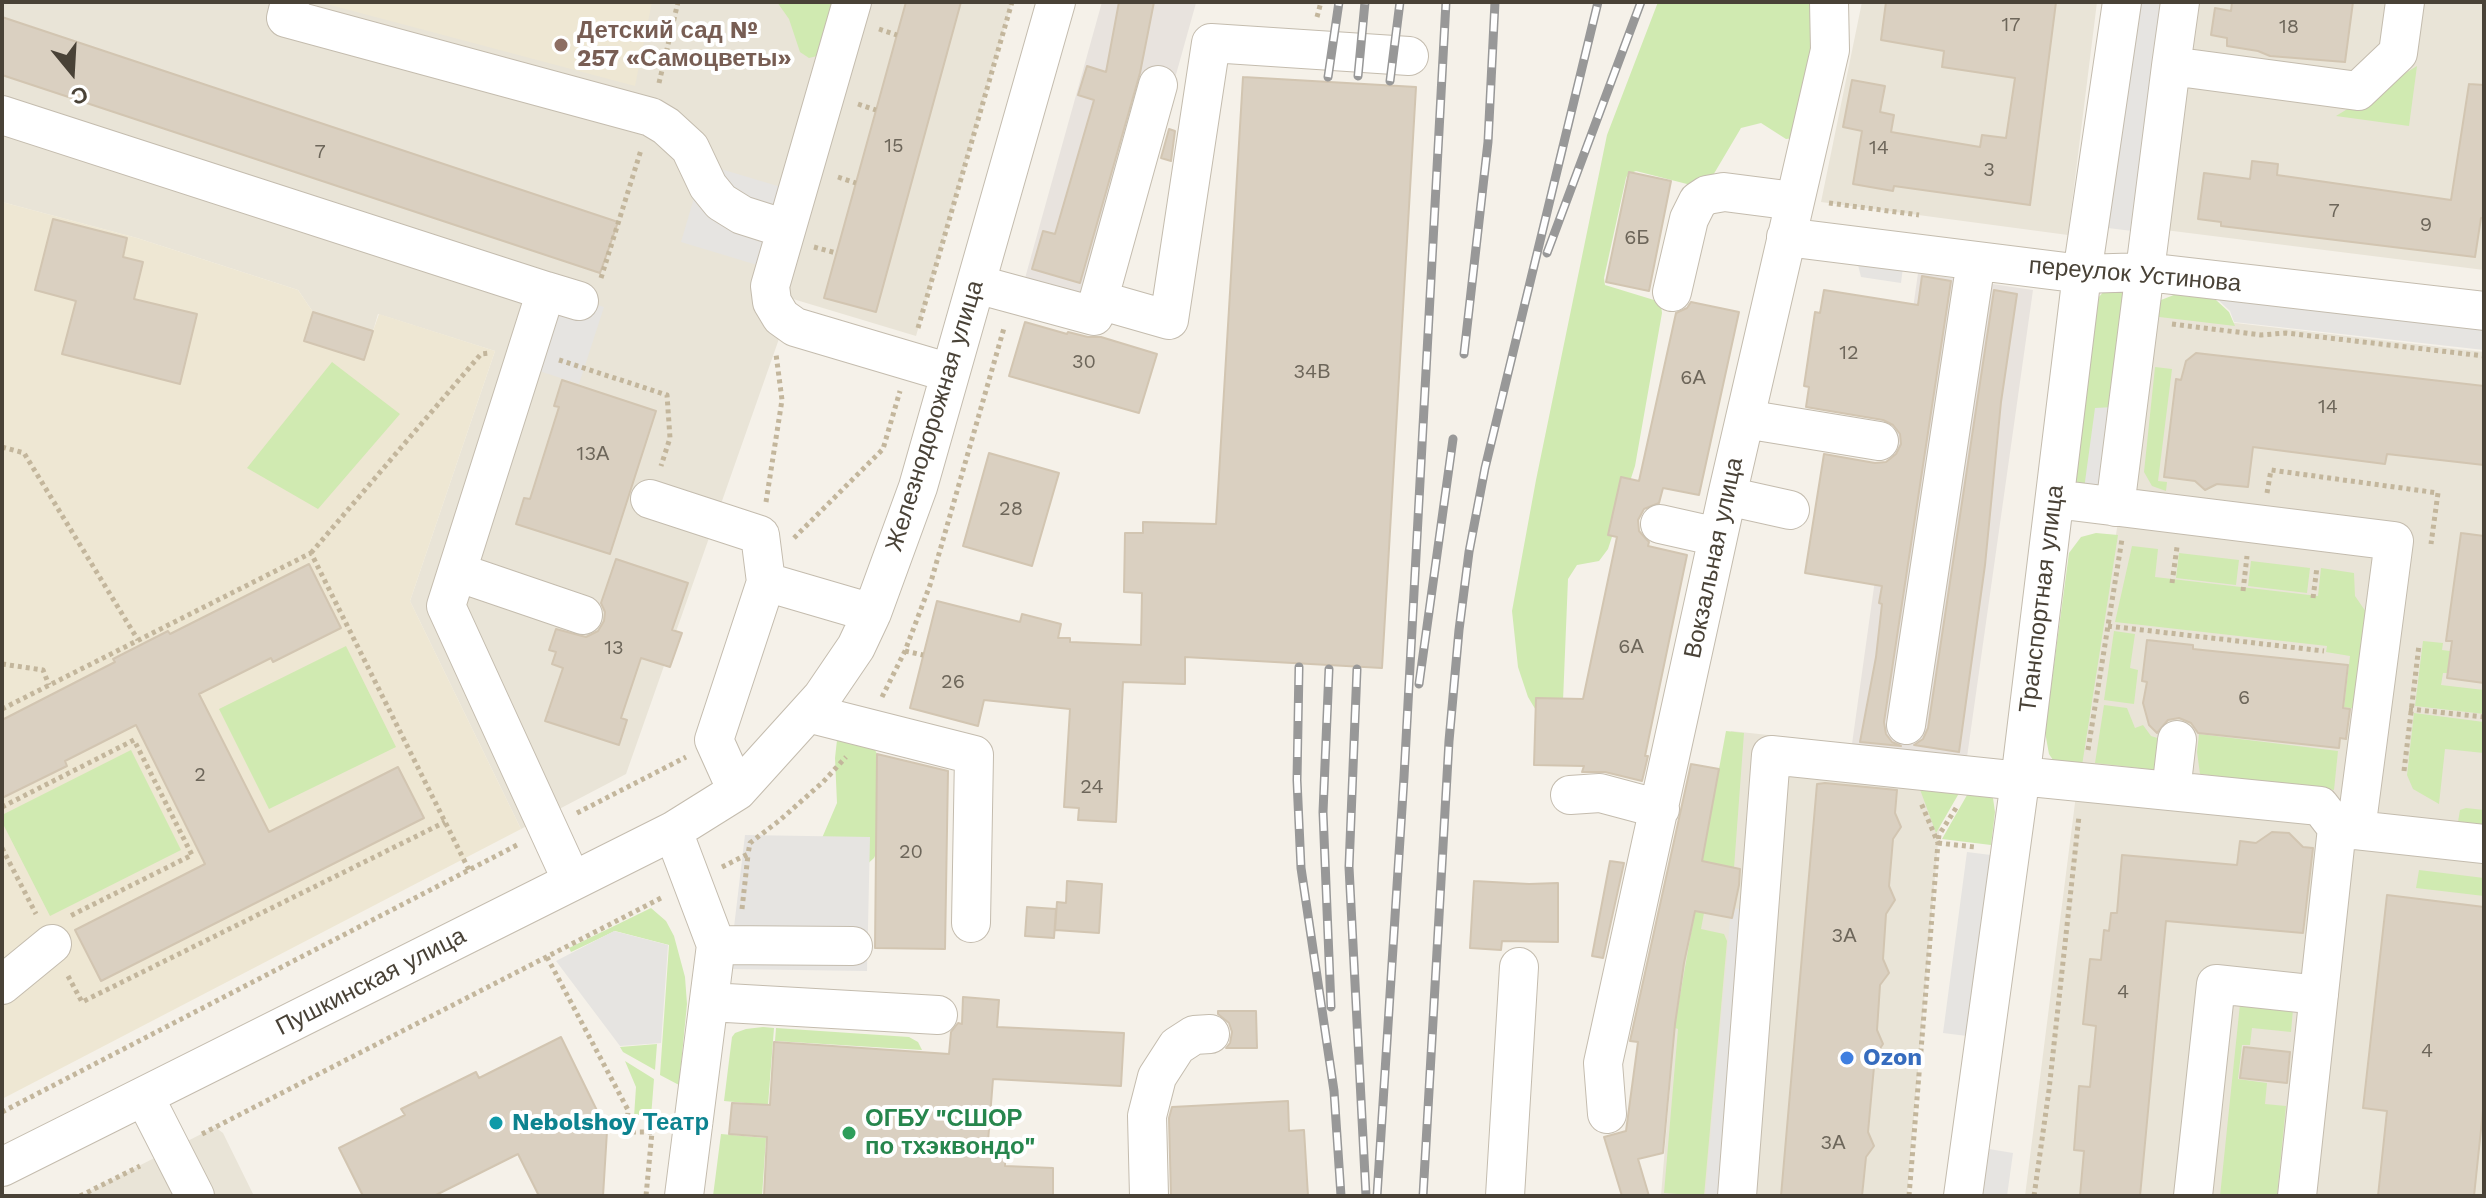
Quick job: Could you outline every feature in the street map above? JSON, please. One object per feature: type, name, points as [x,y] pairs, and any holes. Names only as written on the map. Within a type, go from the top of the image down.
[{"type":"street","points":[[290,2],[286,18],[651,117],[690,148],[708,186],[721,202],[742,215],[786,229]]},
{"type":"street","points":[[852,2],[770,286],[775,307],[781,317],[795,327],[950,373]]},
{"type":"street","name":"Железнодорожная улица","points":[[737,791],[822,697],[856,647],[872,613],[918,487],[1056,2]]},
{"type":"street","name":"Вокзальная улица","points":[[1607,1114],[1603,1063],[1727,496],[1801,213],[1830,50],[1829,2]]},
{"type":"street","name":"Транспортная улица","points":[[1963,1196],[2020,778],[2082,274],[2122,2]]},
{"type":"street","points":[[2171,66],[2358,91],[2398,53],[2405,2]]},
{"type":"street","points":[[2121,508],[2171,66],[2188,15]]},
{"type":"street","points":[[1099,300],[1169,320],[1211,43],[1409,56]]},
{"type":"street","points":[[976,284],[1094,316],[1158,85]]},
{"type":"street","points":[[2,115],[562,296],[528,349],[446,606],[572,881]]},
{"type":"street","name":"переулок Устинова","points":[[1672,292],[1689,219],[1698,201],[1707,195],[1724,192],[1976,261],[2082,274],[2146,272],[2484,311]]},
{"type":"street","points":[[1906,725],[1976,261]]},
{"type":"street","points":[[1745,419],[1879,441]]},
{"type":"street","points":[[1727,496],[1790,510]]},
{"type":"street","points":[[650,499],[763,561],[872,613]]},
{"type":"street","points":[[2055,499],[2394,541],[2373,705],[2346,829],[2319,995],[2297,1196]]},
{"type":"street","points":[[1660,524],[1718,537]]},
{"type":"street","points":[[737,791],[714,740],[763,561]]},
{"type":"street","points":[[457,572],[583,615]]},
{"type":"street","points":[[808,713],[974,755],[971,923]]},
{"type":"street","points":[[2171,791],[2177,740]]},
{"type":"street","points":[[1737,1196],[1771,755],[2320,806],[2346,829],[2484,844]]},
{"type":"street","name":"Пушкинская улица","points":[[2,1167],[673,831],[737,791]]},
{"type":"street","points":[[1570,795],[1600,793],[1660,809]]},
{"type":"street","points":[[673,831],[716,945],[684,1196]]},
{"type":"street","points":[[2,985],[48,936]]},
{"type":"street","points":[[716,945],[853,946]]},
{"type":"street","points":[[1505,1196],[1519,967]]},
{"type":"street","points":[[2193,1196],[2216,984],[2319,995]]},
{"type":"street","points":[[709,1002],[938,1015]]},
{"type":"street","points":[[1149,1196],[1147,1116],[1157,1077],[1177,1046],[1194,1035],[1210,1034]]},
{"type":"street","points":[[144,1096],[195,1196]]},
{"type":"path","points":[[562,296],[602,276],[651,117],[678,2]]},
{"type":"path","points":[[763,561],[883,449],[1012,2]]},
{"type":"path","points":[[1801,213],[1929,216]]},
{"type":"path","points":[[763,561],[782,400],[773,334],[775,307]]},
{"type":"path","points":[[2171,324],[2261,335],[2286,333],[2484,356]]},
{"type":"path","points":[[2,709],[311,553],[481,354],[528,349],[667,395],[670,438],[650,499]]},
{"type":"path","points":[[2,447],[24,453],[138,640]]},
{"type":"path","points":[[2261,500],[2268,491],[2271,470],[2438,493],[2430,554]]},
{"type":"path","points":[[2034,1196],[2121,508]]},
{"type":"path","points":[[2172,583],[2177,546]]},
{"type":"path","points":[[311,553],[469,870]]},
{"type":"path","points":[[2243,591],[2247,555]]},
{"type":"path","points":[[2313,598],[2317,564]]},
{"type":"path","points":[[2108,626],[2324,651]]},
{"type":"path","points":[[2404,771],[2421,632]]},
{"type":"path","points":[[905,651],[923,655]]},
{"type":"path","points":[[2,664],[43,670],[49,685]]},
{"type":"path","points":[[2373,705],[2484,717]]},
{"type":"path","points":[[2,807],[134,740],[192,855],[48,936]]},
{"type":"path","points":[[2,1112],[714,740]]},
{"type":"path","points":[[1909,1196],[1938,843],[1917,792]]},
{"type":"path","points":[[2,848],[82,1002],[445,822]]},
{"type":"path","points":[[1938,843],[1978,847]]},
{"type":"path","points":[[547,957],[628,1110],[627,1132],[652,1132],[646,1196]]},
{"type":"path","points":[[80,1196],[142,1165]]},
{"type":"shaded area","points":[[2,2],[1012,2],[916,336],[793,299],[626,774],[521,829],[410,601],[495,351],[378,314],[373,331],[313,312],[298,290],[137,238],[2,202]]},
{"type":"shaded area","name":"Детский сад № 257 «Самоцветы»","points":[[319,2],[652,2],[635,86]]},
{"type":"shaded area","points":[[1102,2],[1196,3],[1109,314],[1022,289]]},
{"type":"shaded area","points":[[1862,2],[2097,2],[2068,235],[1821,202]]},
{"type":"shaded area","points":[[2139,2],[2171,2],[2140,232],[2108,228]]},
{"type":"shaded area","points":[[2148,2],[2484,2],[2484,270],[2117,224]]},
{"type":"shaded area","points":[[704,164],[791,190],[767,268],[681,242]]},
{"type":"shaded area","points":[[2,202],[137,238],[298,290],[313,312],[373,331],[379,314],[495,351],[410,601],[521,829],[2,1099]]},
{"type":"shaded area","points":[[1857,261],[1903,267],[1901,283],[1861,277]]},
{"type":"shaded area","points":[[1918,273],[2033,290],[1966,764],[1856,751],[1852,744]]},
{"type":"shaded area","points":[[551,290],[604,307],[579,384],[527,367]]},
{"type":"shaded area","points":[[2215,297],[2484,329],[2484,350],[2234,322],[2230,311]]},
{"type":"shaded area","points":[[2150,313],[2484,352],[2484,1196],[2025,1196],[2076,795]]},
{"type":"shaded area","points":[[2114,407],[2103,492],[2084,489],[2095,408]]},
{"type":"shaded area","points":[[1731,731],[1852,744],[1856,751],[1947,762],[1907,1196],[1661,1196],[1675,1024],[1684,963],[1719,769]]},
{"type":"shaded area","points":[[745,835],[870,837],[867,971],[729,969]]},
{"type":"shaded area","points":[[1967,852],[1991,855],[1967,1036],[1943,1033]]},
{"type":"shaded area","points":[[1731,908],[1758,911],[1735,1196],[1705,1196]]},
{"type":"shaded area","points":[[614,931],[668,945],[661,1043],[620,1046],[556,961]]},
{"type":"shaded area","points":[[215,1127],[223,1133],[254,1196],[80,1196]]},
{"type":"shaded area","points":[[1989,1149],[2013,1153],[2007,1196],[1982,1196]]},
{"type":"green space","points":[[777,2],[843,2],[821,55],[809,58],[800,52],[789,19]]},
{"type":"green space","points":[[1658,2],[1815,2],[1817,64],[1796,138],[1786,139],[1761,123],[1741,128],[1712,177],[1691,185],[1636,171],[1626,178],[1605,285],[1654,300],[1661,305],[1662,313],[1635,466],[1608,549],[1599,561],[1577,565],[1568,579],[1563,701],[1543,722],[1528,697],[1518,667],[1512,611],[1607,135]]},
{"type":"green space","points":[[2417,66],[2409,126],[2336,116]]},
{"type":"green space","points":[[2106,289],[2124,292],[2114,407],[2084,489],[2074,488],[2098,298]]},
{"type":"green space","points":[[2179,293],[2216,300],[2229,312],[2235,326],[2151,316],[2161,300]]},
{"type":"green space","points":[[332,362],[400,414],[318,509],[247,468]]},
{"type":"green space","points":[[2155,367],[2172,369],[2158,481],[2167,482],[2166,491],[2152,486],[2144,472]]},
{"type":"green space","points":[[2096,533],[2118,535],[2081,772],[2057,766],[2049,754],[2045,732],[2069,553],[2081,537]]},
{"type":"green space","points":[[2132,546],[2158,549],[2155,577],[2318,596],[2321,568],[2354,573],[2355,596],[2366,612],[2357,709],[2344,707],[2350,656],[2326,652],[2327,646],[2115,622]]},
{"type":"green space","points":[[2179,553],[2239,560],[2236,585],[2176,578]]},
{"type":"green space","points":[[2251,561],[2310,568],[2307,593],[2248,586]]},
{"type":"green space","points":[[2114,631],[2135,634],[2130,668],[2138,670],[2134,704],[2104,700]]},
{"type":"green space","points":[[2423,641],[2443,643],[2442,650],[2450,651],[2448,673],[2443,673],[2441,685],[2484,690],[2484,714],[2415,706]]},
{"type":"green space","points":[[346,646],[396,747],[269,809],[219,709]]},
{"type":"green space","points":[[2104,705],[2127,708],[2135,728],[2143,725],[2151,736],[2170,742],[2157,770],[2095,763]]},
{"type":"green space","points":[[2414,713],[2484,722],[2484,753],[2445,749],[2439,804],[2413,789],[2407,775]]},
{"type":"green space","points":[[1726,731],[1744,733],[1734,868],[1713,865],[1701,929],[1724,934],[1727,941],[1704,1196],[1664,1193],[1678,1029],[1675,1024]]},
{"type":"green space","points":[[2199,734],[2338,751],[2334,790],[2200,774],[2197,752]]},
{"type":"green space","points":[[837,740],[872,744],[882,764],[878,850],[863,868],[822,838],[837,803]]},
{"type":"green space","points":[[131,750],[181,850],[50,916],[2,822],[2,815]]},
{"type":"green space","points":[[1918,784],[1962,788],[1936,833]]},
{"type":"green space","points":[[1971,788],[1989,793],[1993,798],[1995,812],[1991,845],[1942,839]]},
{"type":"green space","points":[[2460,810],[2484,810],[2484,825],[2458,822]]},
{"type":"green space","points":[[2419,870],[2484,878],[2484,896],[2416,888]]},
{"type":"green space","points":[[651,908],[666,921],[674,936],[685,977],[687,1004],[679,1085],[660,1075],[669,945],[615,931],[571,952],[569,948]]},
{"type":"green space","points":[[2240,1004],[2293,1009],[2291,1032],[2252,1028],[2250,1045],[2242,1045],[2238,1079],[2267,1083],[2265,1104],[2286,1106],[2277,1196],[2220,1196]]},
{"type":"green space","points":[[774,1028],[768,1105],[724,1101],[732,1037],[746,1029]]},
{"type":"green space","points":[[776,1028],[909,1037],[918,1042],[922,1050],[775,1041]]},
{"type":"green space","points":[[657,1044],[655,1070],[623,1052],[620,1047]]},
{"type":"green space","points":[[625,1061],[654,1079],[651,1117],[634,1117],[636,1087]]},
{"type":"green space","points":[[721,1134],[766,1138],[762,1196],[713,1196]]},
{"type":"building","points":[[906,2],[961,2],[876,312],[824,298]]},
{"type":"building","points":[[1119,2],[1154,2],[1140,73],[1080,283],[1032,269],[1043,231],[1055,234],[1094,100],[1078,95],[1087,66],[1106,72]]},
{"type":"building","points":[[1886,2],[2056,2],[2030,205],[1894,186],[1893,191],[1853,184],[1862,131],[1843,127],[1852,80],[1885,86],[1880,112],[1894,115],[1891,132],[1980,147],[1982,135],[2006,138],[2015,78],[1942,67],[1944,51],[1881,40]]},
{"type":"building","points":[[2232,2],[2353,2],[2345,62],[2270,56],[2227,46],[2227,38],[2211,35],[2215,8],[2231,11]]},
{"type":"building","points":[[2,17],[618,222],[600,273],[2,75]]},
{"type":"building","points":[[1243,77],[1416,87],[1382,668],[1185,657],[1185,684],[1123,682],[1116,822],[1078,820],[1079,808],[1064,807],[1070,709],[984,700],[978,726],[910,708],[937,601],[1020,622],[1022,614],[1061,624],[1058,638],[1070,638],[1070,642],[1141,645],[1142,593],[1124,592],[1125,533],[1143,533],[1143,522],[1216,524]]},
{"type":"building","points":[[2469,84],[2484,85],[2484,218],[2481,218],[2475,257],[2221,226],[2221,222],[2198,219],[2204,173],[2250,179],[2252,161],[2278,164],[2277,175],[2451,200]]},
{"type":"building","points":[[1169,129],[1175,131],[1171,161],[1161,158]]},
{"type":"building","points":[[1629,172],[1671,181],[1649,291],[1606,282]]},
{"type":"building","points":[[53,219],[127,238],[123,257],[143,262],[134,299],[197,314],[180,384],[62,354],[76,301],[35,290]]},
{"type":"building","points":[[1922,276],[1951,281],[1884,722],[1886,734],[1892,742],[1901,746],[1860,742],[1876,657],[1882,586],[1805,573],[1824,454],[1886,462],[1896,454],[1901,444],[1900,434],[1893,425],[1883,420],[1806,407],[1809,387],[1804,386],[1815,312],[1820,313],[1824,290],[1918,305]]},
{"type":"building","points":[[1994,290],[2017,294],[1959,752],[1914,745],[1923,739],[1928,728]]},
{"type":"building","points":[[1691,302],[1739,312],[1699,495],[1663,488],[1659,503],[1644,509],[1638,520],[1639,531],[1649,542],[1648,546],[1687,555],[1642,781],[1605,772],[1582,772],[1584,766],[1534,765],[1536,698],[1583,699],[1617,537],[1608,535],[1621,477],[1639,481],[1676,313],[1687,308]]},
{"type":"building","points":[[313,312],[373,331],[364,360],[304,341]]},
{"type":"building","points":[[1025,322],[1067,334],[1101,337],[1157,354],[1139,413],[1009,376]]},
{"type":"building","points":[[2196,353],[2484,386],[2484,465],[2387,454],[2385,464],[2253,447],[2248,487],[2217,484],[2205,490],[2195,481],[2164,477],[2176,379],[2181,380],[2186,361]]},
{"type":"building","points":[[562,380],[656,411],[610,554],[516,524],[524,498],[530,499],[559,407],[554,406]]},
{"type":"building","points":[[989,453],[1059,473],[1032,566],[963,546]]},
{"type":"building","points":[[2461,533],[2484,536],[2484,683],[2447,678],[2452,641],[2446,641]]},
{"type":"building","points":[[616,559],[688,583],[672,630],[682,633],[670,667],[641,658],[621,718],[627,720],[619,745],[545,721],[563,668],[552,664],[556,652],[549,650],[556,629],[586,637],[598,631],[605,612],[601,603]]},
{"type":"building","points":[[309,564],[341,628],[199,694],[269,832],[398,767],[424,818],[101,981],[75,930],[205,864],[136,725],[65,761],[67,766],[2,798],[2,720],[168,631],[170,634]]},
{"type":"building","points":[[2147,640],[2193,645],[2193,649],[2348,665],[2343,708],[2350,709],[2346,739],[2340,738],[2339,748],[2198,733],[2191,723],[2179,718],[2168,720],[2157,733],[2149,725],[2143,703],[2147,682],[2142,681]]},
{"type":"building","points":[[877,754],[948,771],[945,949],[875,948]]},
{"type":"building","points":[[1691,764],[1719,769],[1702,861],[1740,869],[1739,885],[1732,918],[1695,911],[1675,1024],[1663,1153],[1638,1159],[1649,1196],[1622,1196],[1604,1137],[1626,1131],[1638,1042],[1630,1041]]},
{"type":"building","points":[[1817,784],[1897,790],[1895,813],[1901,827],[1893,839],[1889,886],[1895,900],[1886,914],[1883,959],[1889,973],[1880,985],[1877,1030],[1883,1044],[1875,1056],[1868,1132],[1874,1146],[1866,1157],[1862,1196],[1781,1196]]},
{"type":"building","points":[[2272,832],[2289,833],[2303,847],[2313,848],[2303,933],[2166,921],[2140,1196],[2080,1196],[2084,1151],[2074,1150],[2079,1086],[2090,1087],[2096,1026],[2083,1024],[2090,959],[2101,960],[2104,930],[2109,931],[2111,913],[2117,913],[2122,855],[2237,865],[2240,841],[2256,843]]},
{"type":"building","points":[[1610,861],[1624,863],[1603,958],[1592,956]]},
{"type":"building","points":[[1067,881],[1102,884],[1099,933],[1055,930],[1057,902],[1066,903]]},
{"type":"building","points":[[1474,881],[1558,883],[1558,942],[1502,941],[1501,950],[1470,948]]},
{"type":"building","points":[[2387,895],[2484,907],[2484,1101],[2474,1196],[2378,1196],[2387,1111],[2363,1108]]},
{"type":"building","points":[[1027,907],[1056,909],[1054,938],[1025,936]]},
{"type":"building","points":[[963,997],[999,1000],[997,1027],[1124,1033],[1121,1086],[993,1079],[987,1154],[1005,1154],[1005,1166],[1053,1168],[1053,1196],[764,1196],[767,1137],[729,1134],[732,1103],[770,1105],[774,1042],[949,1054],[951,1032],[958,1023],[962,1024]]},
{"type":"building","points":[[1218,1011],[1256,1011],[1257,1048],[1226,1048],[1232,1032],[1229,1023]]},
{"type":"building","name":"Nebolshoy Театр","points":[[561,1037],[607,1131],[603,1196],[539,1196],[518,1154],[434,1196],[363,1196],[339,1148],[405,1115],[401,1109],[476,1072],[479,1078]]},
{"type":"building","points":[[2244,1047],[2290,1052],[2287,1083],[2240,1078]]},
{"type":"building","points":[[1288,1101],[1289,1131],[1304,1130],[1308,1196],[1171,1196],[1169,1118],[1172,1107]]},
{"type":"railway","points":[[1328,77],[1339,2]]},
{"type":"railway","points":[[1358,76],[1365,2]]},
{"type":"railway","points":[[1390,81],[1400,2]]},
{"type":"railway","points":[[1377,1196],[1404,777],[1446,2]]},
{"type":"railway","points":[[1464,354],[1488,142],[1495,2]]},
{"type":"railway","points":[[1423,1196],[1449,741],[1469,552],[1485,468],[1598,2]]},
{"type":"railway","points":[[1547,253],[1641,2]]},
{"type":"railway","points":[[1419,684],[1453,439]]},
{"type":"railway","points":[[1299,667],[1297,780],[1301,868],[1334,1091],[1341,1196]]},
{"type":"railway","points":[[1329,669],[1323,812],[1331,1007]]},
{"type":"railway","points":[[1357,669],[1349,867],[1366,1196]]},
{"type":"place","name":"Детский сад № 257 «Самоцветы»","points":[[561,45]]},
{"type":"place","name":"Ozon","points":[[1847,1058]]},
{"type":"place","name":"Nebolshoy Театр","points":[[496,1123]]},
{"type":"place","name":"ОГБУ \"СШОР по тхэквондо\"","points":[[849,1133]]}]
